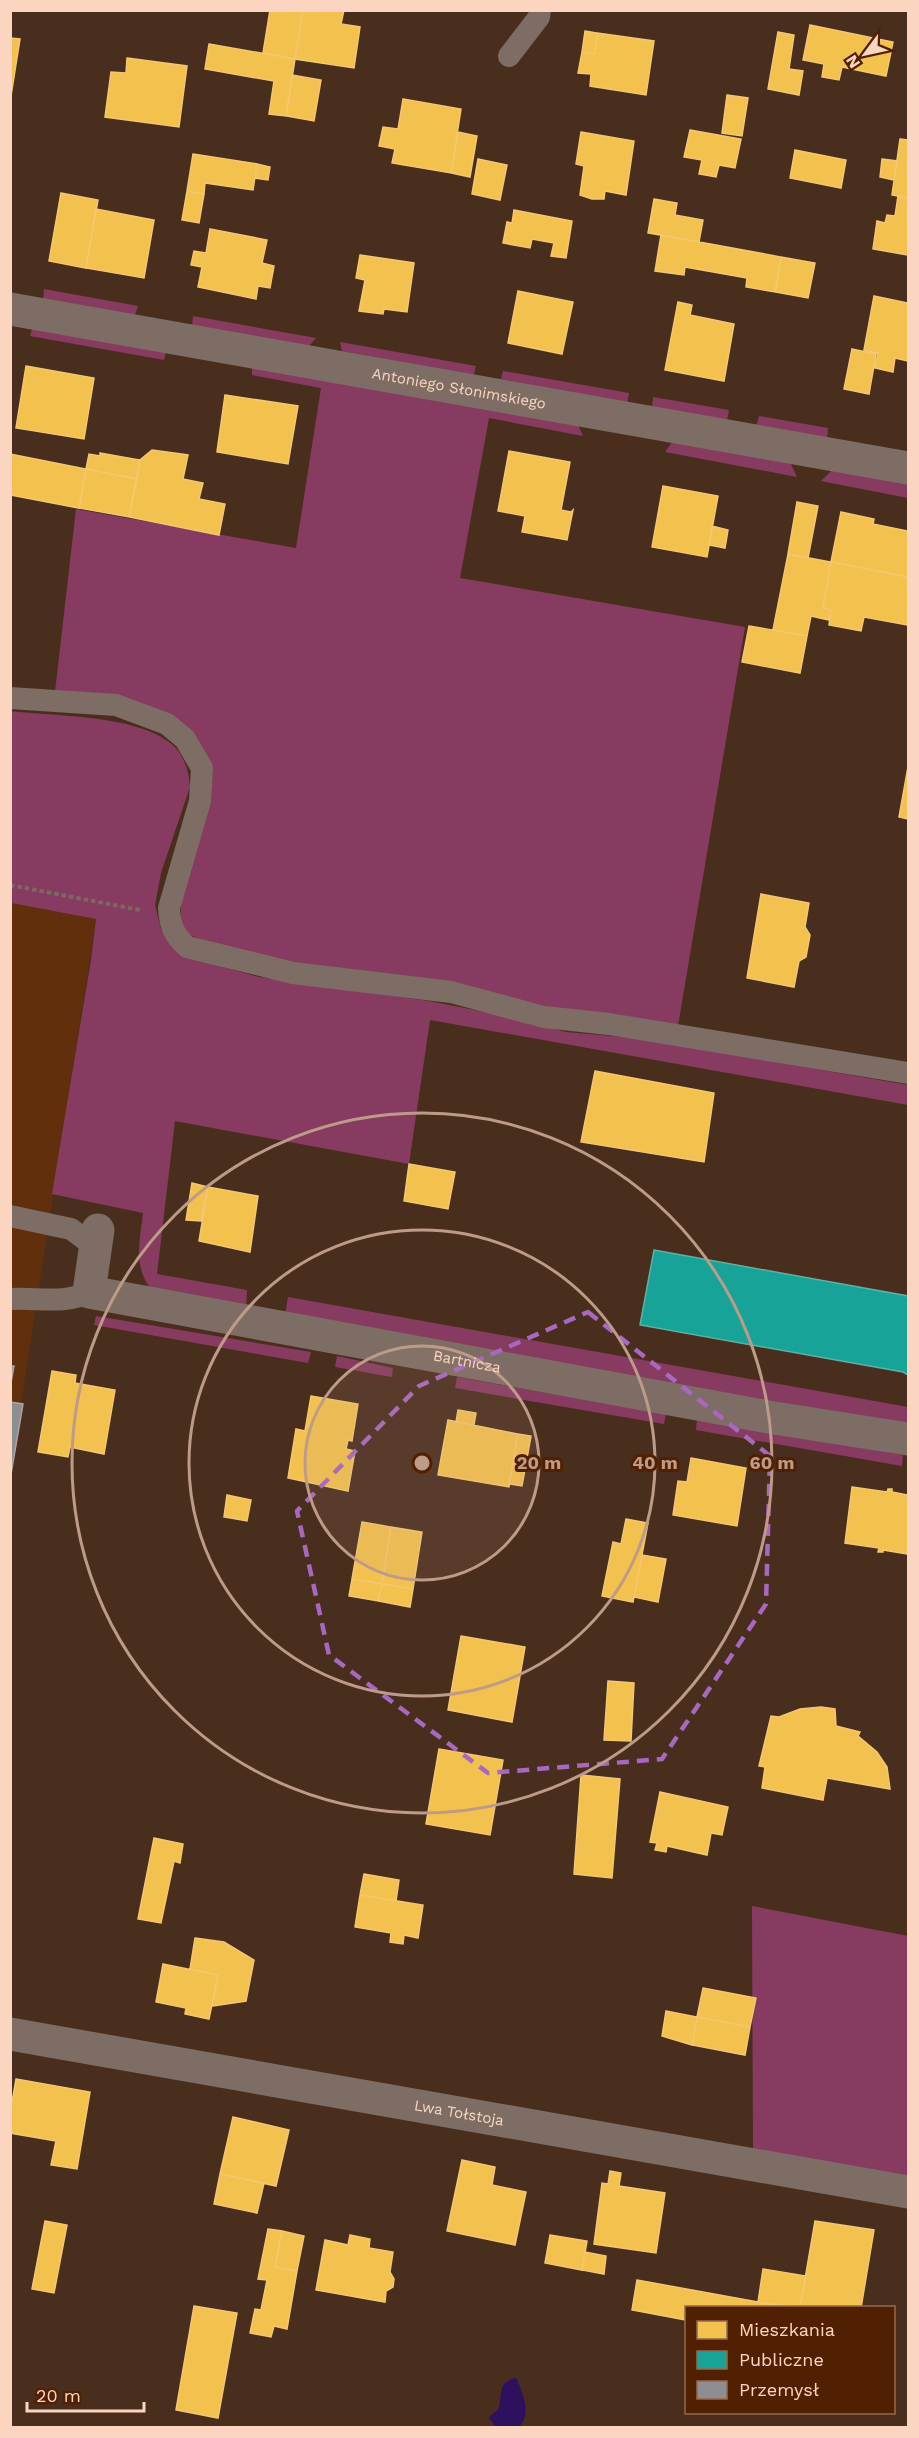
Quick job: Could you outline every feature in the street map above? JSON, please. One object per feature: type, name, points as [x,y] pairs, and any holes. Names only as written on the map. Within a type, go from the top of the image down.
[{"type":"street","name":"Antoniego Słonimskiego","points":[[10,309],[909,468]]},
{"type":"street","points":[[89,1292],[97,1239]]},
{"type":"street","name":"Bartnicza","points":[[89,1292],[768,1418],[909,1439]]},
{"type":"street","name":"Lwa Tołstoja","points":[[10,2034],[909,2192]]},
{"type":"lane","points":[[510,56],[539,17],[540,10]]},
{"type":"lane","points":[[10,698],[116,705],[167,724],[185,739],[202,768],[200,801],[170,908],[171,925],[177,938],[187,947],[293,973],[451,992],[552,1019],[609,1024],[909,1073]]},
{"type":"lane","points":[[10,1216],[71,1229],[97,1239]]},
{"type":"lane","points":[[10,1299],[60,1300],[89,1292]]},
{"type":"path","points":[[10,885],[170,916]]},
{"type":"highlighted area","points":[[588,1312],[770,1456],[766,1604],[662,1759],[488,1773],[329,1655],[297,1511],[419,1386]]},
{"type":"shaded area","points":[[44,289],[138,306],[134,318],[43,301]]},
{"type":"shaded area","points":[[193,316],[316,338],[309,346],[192,326]]},
{"type":"shaded area","points":[[32,329],[166,352],[164,360],[30,336]]},
{"type":"shaded area","points":[[340,342],[476,366],[474,375],[342,351]]},
{"type":"shaded area","points":[[252,366],[578,425],[583,436],[489,418],[460,578],[745,627],[678,1026],[574,1011],[229,951],[187,934],[181,925],[181,904],[202,749],[55,692],[76,509],[296,548],[321,388],[252,375]]},
{"type":"shaded area","points":[[503,371],[629,393],[627,404],[501,379]]},
{"type":"shaded area","points":[[653,397],[729,410],[727,421],[652,407]]},
{"type":"shaded area","points":[[759,416],[828,428],[827,440],[756,427]]},
{"type":"shaded area","points":[[673,441],[790,462],[797,477],[665,452]]},
{"type":"shaded area","points":[[832,470],[908,483],[908,498],[821,481]]},
{"type":"shaded area","points":[[10,711],[93,718],[135,726],[169,742],[182,756],[187,768],[190,787],[161,873],[155,905],[161,929],[173,947],[187,957],[259,977],[429,1001],[500,1015],[566,1032],[636,1038],[908,1085],[908,1105],[430,1020],[409,1164],[175,1121],[157,1274],[247,1290],[246,1308],[150,1288],[141,1270],[139,1252],[143,1213],[52,1194],[96,919],[11,903]]},
{"type":"shaded area","points":[[11,903],[96,919],[11,1468]]},
{"type":"shaded area","points":[[288,1297],[908,1407],[908,1424],[824,1413],[285,1315]]},
{"type":"shaded area","points":[[96,1316],[311,1352],[308,1363],[94,1325]]},
{"type":"shaded area","points":[[337,1356],[393,1368],[392,1377],[335,1367]]},
{"type":"shaded area","points":[[457,1377],[666,1414],[664,1424],[455,1388]]},
{"type":"shaded area","points":[[697,1419],[903,1455],[902,1466],[696,1430]]},
{"type":"shaded area","points":[[752,1906],[908,1936],[908,2180],[753,2152]]},
{"type":"shaded area","points":[[514,2378],[517,2379],[524,2398],[526,2410],[523,2422],[519,2427],[496,2427],[489,2418],[499,2407],[503,2386]]},
{"type":"building: Mieszkania","points":[[270,10],[303,10],[295,59],[263,53]]},
{"type":"building: Mieszkania","points":[[303,10],[344,10],[341,24],[360,27],[354,68],[295,59]]},
{"type":"building: Mieszkania","points":[[810,25],[893,42],[886,76],[842,67],[839,80],[822,77],[824,64],[803,60]]},
{"type":"building: Mieszkania","points":[[585,31],[597,33],[595,54],[582,52]]},
{"type":"building: Mieszkania","points":[[778,32],[794,35],[789,69],[803,71],[799,95],[768,89]]},
{"type":"building: Mieszkania","points":[[597,33],[654,41],[646,95],[590,86],[591,74],[578,73],[582,52],[595,54]]},
{"type":"building: Mieszkania","points":[[10,38],[20,39],[11,96],[10,96]]},
{"type":"building: Mieszkania","points":[[209,44],[295,59],[286,116],[269,114],[274,81],[205,69]]},
{"type":"building: Mieszkania","points":[[127,58],[187,66],[179,127],[105,117],[111,72],[126,73]]},
{"type":"building: Mieszkania","points":[[292,75],[321,80],[314,121],[286,116]]},
{"type":"building: Mieszkania","points":[[727,95],[748,98],[742,136],[722,133]]},
{"type":"building: Mieszkania","points":[[403,99],[461,109],[451,173],[392,163],[395,149],[379,146],[383,127],[398,129]]},
{"type":"building: Mieszkania","points":[[690,130],[741,139],[735,168],[719,165],[716,177],[699,174],[702,160],[684,157]]},
{"type":"building: Mieszkania","points":[[458,132],[477,136],[470,177],[451,173]]},
{"type":"building: Mieszkania","points":[[581,132],[634,141],[626,195],[605,191],[604,199],[592,199],[580,195],[584,166],[576,164]]},
{"type":"building: Mieszkania","points":[[900,139],[908,140],[908,198],[892,195]]},
{"type":"building: Mieszkania","points":[[795,150],[846,160],[841,188],[790,178]]},
{"type":"building: Mieszkania","points":[[193,154],[257,164],[253,190],[205,183],[204,194],[187,191]]},
{"type":"building: Mieszkania","points":[[478,159],[507,165],[500,200],[472,194]]},
{"type":"building: Mieszkania","points":[[882,159],[897,161],[894,180],[880,177]]},
{"type":"building: Mieszkania","points":[[257,164],[270,167],[268,180],[255,178]]},
{"type":"building: Mieszkania","points":[[187,191],[204,194],[199,223],[182,220]]},
{"type":"building: Mieszkania","points":[[61,193],[98,200],[86,268],[49,261]]},
{"type":"building: Mieszkania","points":[[898,196],[908,198],[908,255],[873,249],[877,221],[885,223],[887,215],[895,216]]},
{"type":"building: Mieszkania","points":[[654,199],[677,203],[675,215],[703,220],[699,242],[648,233]]},
{"type":"building: Mieszkania","points":[[96,209],[154,220],[144,278],[86,268]]},
{"type":"building: Mieszkania","points":[[514,210],[572,221],[566,258],[551,256],[554,243],[532,239],[530,248],[503,243],[507,222],[512,223]]},
{"type":"building: Mieszkania","points":[[210,229],[267,240],[262,263],[274,266],[270,288],[258,286],[256,299],[198,287],[202,267],[191,265],[194,251],[206,253]]},
{"type":"building: Mieszkania","points":[[661,235],[781,257],[775,292],[746,287],[747,278],[685,267],[684,275],[655,271]]},
{"type":"building: Mieszkania","points":[[360,255],[414,263],[407,312],[384,309],[383,314],[359,311],[365,280],[356,278]]},
{"type":"building: Mieszkania","points":[[781,257],[815,263],[808,298],[775,292]]},
{"type":"building: Mieszkania","points":[[518,291],[573,302],[562,354],[508,343]]},
{"type":"building: Mieszkania","points":[[874,296],[908,303],[908,361],[895,358],[893,372],[875,368],[878,353],[864,350]]},
{"type":"building: Mieszkania","points":[[678,302],[692,305],[690,315],[734,324],[724,381],[665,370]]},
{"type":"building: Mieszkania","points":[[852,349],[876,354],[869,394],[844,389]]},
{"type":"building: Mieszkania","points":[[26,366],[94,378],[84,439],[16,428]]},
{"type":"building: Mieszkania","points":[[225,395],[298,406],[288,464],[217,452]]},
{"type":"building: Mieszkania","points":[[152,450],[188,455],[183,479],[203,483],[199,499],[225,504],[219,535],[129,517],[140,460]]},
{"type":"building: Mieszkania","points":[[509,451],[570,462],[561,510],[571,512],[573,510],[567,540],[522,532],[525,516],[498,511]]},
{"type":"building: Mieszkania","points":[[100,453],[140,460],[137,479],[86,469],[89,454],[100,456]]},
{"type":"building: Mieszkania","points":[[10,454],[86,469],[79,508],[10,495]]},
{"type":"building: Mieszkania","points":[[86,469],[137,479],[129,517],[79,508]]},
{"type":"building: Mieszkania","points":[[663,486],[718,496],[707,557],[652,547]]},
{"type":"building: Mieszkania","points":[[797,502],[818,506],[808,558],[788,554]]},
{"type":"building: Mieszkania","points":[[841,512],[874,519],[873,524],[908,531],[908,577],[831,562]]},
{"type":"building: Mieszkania","points":[[712,526],[728,530],[725,548],[709,545]]},
{"type":"building: Mieszkania","points":[[788,554],[831,562],[823,608],[831,610],[829,620],[811,616],[807,636],[773,630]]},
{"type":"building: Mieszkania","points":[[831,562],[908,577],[908,625],[864,617],[861,631],[829,625],[831,610],[823,608]]},
{"type":"building: Mieszkania","points":[[749,626],[807,636],[800,673],[742,662]]},
{"type":"building: Mieszkania","points":[[908,767],[908,819],[899,817]]},
{"type":"building: Mieszkania","points":[[761,894],[809,903],[805,927],[810,935],[806,957],[799,961],[794,987],[747,978]]},
{"type":"building: Mieszkania","points":[[595,1071],[714,1093],[704,1162],[581,1142]]},
{"type":"building: Mieszkania","points":[[409,1164],[455,1172],[448,1209],[404,1201]]},
{"type":"building: Mieszkania","points":[[192,1183],[208,1187],[201,1221],[186,1220]]},
{"type":"building: Mieszkania","points":[[208,1187],[258,1196],[250,1252],[199,1241]]},
{"type":"building: Mieszkania","points":[[52,1371],[76,1375],[75,1383],[115,1390],[104,1454],[70,1447],[68,1457],[38,1452]]},
{"type":"building: Mieszkania","points":[[311,1396],[358,1404],[352,1441],[348,1440],[346,1449],[355,1451],[348,1491],[288,1478],[296,1429],[305,1431]]},
{"type":"building: Mieszkania","points":[[458,1410],[476,1413],[474,1425],[456,1422]]},
{"type":"building: Mieszkania","points":[[448,1420],[518,1434],[509,1487],[438,1475]]},
{"type":"building: Mieszkania","points":[[518,1434],[531,1436],[522,1486],[509,1484]]},
{"type":"building: Mieszkania","points":[[691,1458],[746,1468],[737,1526],[673,1515],[678,1481],[687,1482]]},
{"type":"building: Mieszkania","points":[[852,1487],[887,1492],[888,1489],[892,1489],[892,1492],[908,1495],[908,1554],[883,1550],[883,1552],[878,1552],[879,1548],[845,1543]]},
{"type":"building: Mieszkania","points":[[227,1495],[251,1500],[247,1521],[224,1517]]},
{"type":"building: Mieszkania","points":[[626,1519],[648,1523],[633,1602],[602,1596],[613,1542],[621,1544]]},
{"type":"building: Mieszkania","points":[[362,1522],[391,1527],[382,1584],[352,1579]]},
{"type":"building: Mieszkania","points":[[391,1527],[422,1532],[413,1589],[382,1584]]},
{"type":"building: Mieszkania","points":[[642,1555],[666,1559],[658,1602],[634,1597]]},
{"type":"building: Mieszkania","points":[[352,1579],[382,1584],[378,1601],[349,1596]]},
{"type":"building: Mieszkania","points":[[382,1584],[413,1589],[410,1607],[378,1601]]},
{"type":"building: Mieszkania","points":[[461,1636],[525,1647],[512,1722],[448,1710]]},
{"type":"building: Mieszkania","points":[[608,1681],[634,1683],[631,1741],[604,1740]]},
{"type":"building: Mieszkania","points":[[821,1707],[835,1709],[836,1726],[860,1732],[858,1736],[877,1752],[887,1767],[890,1789],[827,1778],[823,1800],[762,1788],[765,1767],[759,1766],[771,1716],[779,1717],[800,1709]]},
{"type":"building: Mieszkania","points":[[439,1749],[503,1760],[490,1835],[426,1824]]},
{"type":"building: Mieszkania","points":[[581,1775],[620,1779],[612,1878],[574,1874]]},
{"type":"building: Mieszkania","points":[[660,1792],[728,1807],[722,1835],[711,1833],[707,1855],[667,1846],[666,1852],[655,1850],[657,1843],[650,1842]]},
{"type":"building: Mieszkania","points":[[154,1838],[183,1844],[180,1863],[174,1861],[161,1923],[138,1919]]},
{"type":"building: Mieszkania","points":[[364,1874],[399,1880],[396,1901],[360,1895]]},
{"type":"building: Mieszkania","points":[[360,1895],[423,1905],[418,1938],[404,1935],[403,1944],[390,1942],[391,1933],[355,1927]]},
{"type":"building: Mieszkania","points":[[195,1938],[224,1942],[254,1960],[246,2001],[212,2006],[218,1975],[190,1969]]},
{"type":"building: Mieszkania","points":[[163,1964],[218,1975],[209,2019],[185,2014],[186,2008],[156,2002]]},
{"type":"building: Mieszkania","points":[[703,1988],[756,1998],[750,2027],[697,2017]]},
{"type":"building: Mieszkania","points":[[666,2011],[697,2017],[692,2045],[662,2036]]},
{"type":"building: Mieszkania","points":[[697,2017],[750,2027],[745,2055],[692,2045]]},
{"type":"building: Mieszkania","points":[[16,2079],[90,2092],[77,2169],[51,2165],[56,2141],[10,2133],[10,2113]]},
{"type":"building: Mieszkania","points":[[233,2117],[289,2130],[276,2186],[220,2174]]},
{"type":"building: Mieszkania","points":[[462,2160],[495,2167],[492,2185],[526,2192],[515,2245],[447,2231]]},
{"type":"building: Mieszkania","points":[[610,2171],[621,2173],[619,2186],[665,2193],[656,2253],[594,2244],[602,2183],[608,2184]]},
{"type":"building: Mieszkania","points":[[220,2174],[264,2183],[257,2213],[214,2204]]},
{"type":"building: Mieszkania","points":[[45,2221],[67,2225],[54,2293],[32,2289]]},
{"type":"building: Mieszkania","points":[[815,2221],[874,2230],[861,2306],[800,2306]]},
{"type":"building: Mieszkania","points":[[268,2229],[282,2231],[275,2267],[297,2271],[287,2329],[274,2326],[271,2337],[250,2333],[255,2309],[261,2310],[267,2280],[258,2279]]},
{"type":"building: Mieszkania","points":[[282,2231],[304,2236],[297,2271],[275,2267]]},
{"type":"building: Mieszkania","points":[[350,2235],[370,2239],[369,2248],[393,2252],[390,2272],[394,2279],[393,2287],[386,2291],[385,2302],[316,2290],[325,2240],[348,2245]]},
{"type":"building: Mieszkania","points":[[550,2235],[587,2241],[582,2270],[545,2263]]},
{"type":"building: Mieszkania","points":[[585,2252],[606,2256],[604,2274],[582,2270]]},
{"type":"building: Mieszkania","points":[[763,2269],[806,2276],[800,2306],[758,2302]]},
{"type":"building: Mieszkania","points":[[637,2280],[763,2303],[762,2306],[685,2306],[685,2320],[632,2310]]},
{"type":"building: Mieszkania","points":[[763,2303],[779,2306],[762,2306]]},
{"type":"building: Mieszkania","points":[[194,2306],[237,2313],[218,2418],[176,2410]]},
{"type":"building: Publiczne","points":[[654,1250],[908,1296],[908,1375],[903,1372],[640,1325]]},
{"type":"building: Przemysł","points":[[10,1366],[14,1366],[10,1388]]},
{"type":"building: Przemysł","points":[[10,1402],[23,1404],[10,1480]]}]
